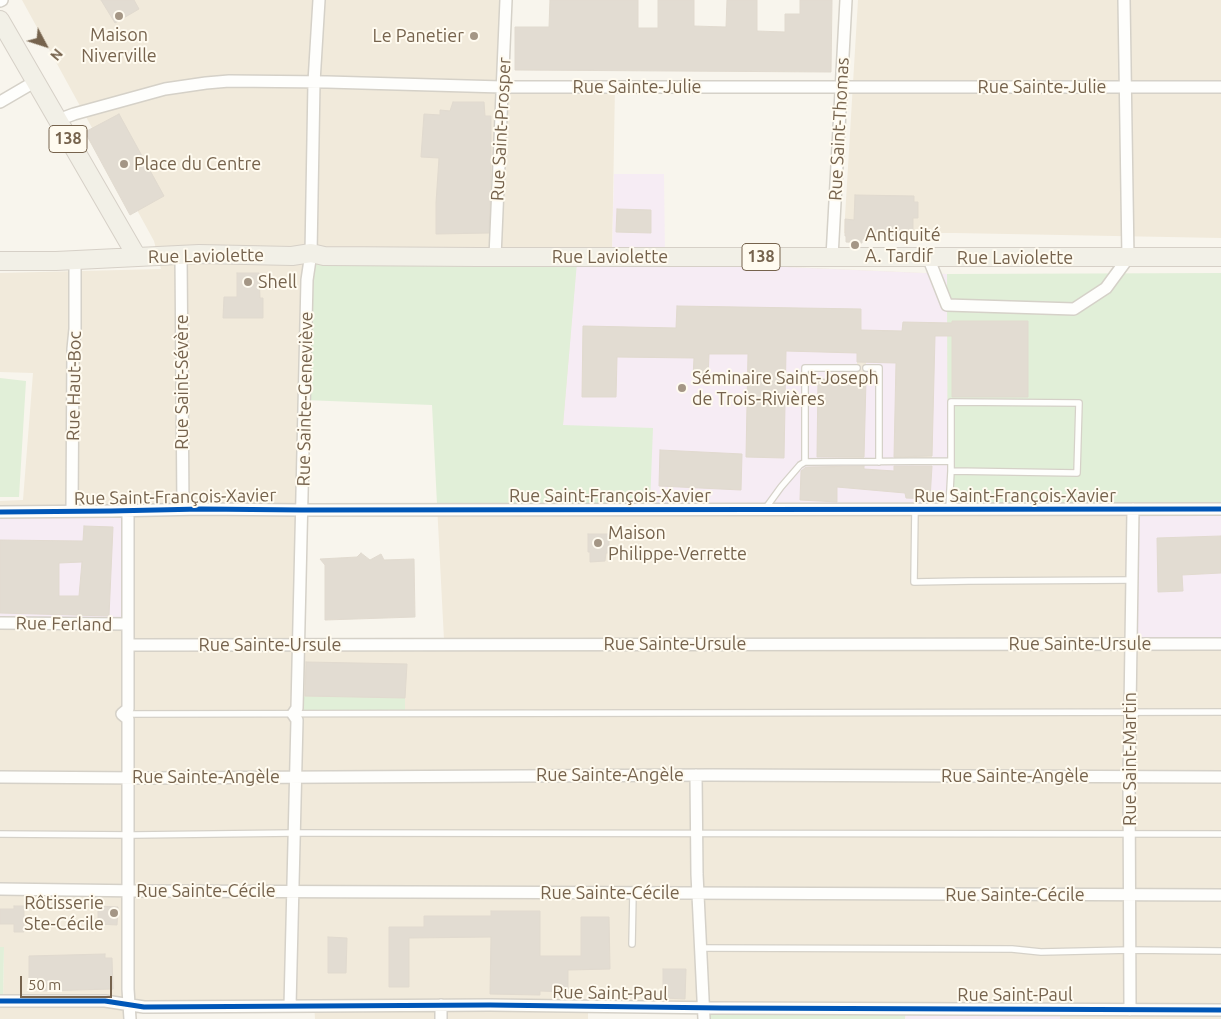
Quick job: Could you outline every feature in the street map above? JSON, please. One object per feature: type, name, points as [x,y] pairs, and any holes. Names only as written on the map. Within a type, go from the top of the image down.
[{"type":"main road","name":"138","points":[[0,20],[137,257]]},
{"type":"main road","name":"Rue Laviolette","points":[[0,261],[181,255],[292,256],[311,253],[324,256],[495,257],[1221,257]]},
{"type":"street","name":"Rue Sainte-Geneviève","points":[[290,1006],[296,720],[293,714],[297,708],[307,280],[311,253],[314,82],[319,0]]},
{"type":"street","name":"Rue Saint-Prosper","points":[[495,257],[506,0]]},
{"type":"street","name":"Rue Saint-Thomas","points":[[832,257],[846,0]]},
{"type":"street","points":[[928,257],[947,305],[1074,309],[1106,288],[1128,258],[1124,0]]},
{"type":"street","points":[[0,102],[36,81]]},
{"type":"street","name":"Rue Sainte-Julie","points":[[58,120],[124,99],[160,90],[186,85],[229,81],[502,87],[1221,87]]},
{"type":"street","name":"Rue Saint-Sévère","points":[[181,255],[183,509]]},
{"type":"street","name":"Rue Haut-Boc","points":[[72,512],[72,358],[75,329],[75,260]]},
{"type":"street","name":"Rue Saint-François-Xavier","points":[[0,512],[183,509],[1221,509]]},
{"type":"street","name":"Rue Saint-Martin","points":[[1130,1010],[1129,777],[1130,717],[1133,713],[1130,710],[1133,509]]},
{"type":"street","points":[[128,511],[128,709],[122,714],[128,719],[128,989],[130,1019]]},
{"type":"street","name":"Rue Ferland","points":[[0,623],[128,624]]},
{"type":"street","name":"Rue Sainte-Ursule","points":[[128,645],[1221,644]]},
{"type":"street","points":[[696,775],[698,893],[704,1014]]},
{"type":"street","name":"Rue Sainte-Angèle","points":[[0,777],[696,775],[1221,777]]},
{"type":"street","name":"Rue Sainte-Cécile","points":[[0,889],[1221,895]]},
{"type":"street","name":"Rue Saint-Paul","points":[[0,1001],[105,1001],[144,1007],[441,1005],[704,1014],[1080,1014],[1130,1010],[1221,1010]]},
{"type":"street","points":[[441,1005],[441,1019]]},
{"type":"lane","points":[[805,462],[805,368],[857,368]]},
{"type":"lane","points":[[866,368],[879,368],[879,462]]},
{"type":"lane","points":[[949,509],[951,402],[1079,403],[1077,473],[951,471]]},
{"type":"lane","points":[[765,510],[780,486],[805,462],[951,461]]},
{"type":"lane","points":[[915,510],[914,582],[1132,580]]},
{"type":"lane","points":[[122,714],[1221,712]]},
{"type":"lane","points":[[0,834],[1221,834]]},
{"type":"lane","points":[[632,944],[633,893]]},
{"type":"lane","points":[[701,948],[1012,949],[1041,952],[1130,950],[1221,951]]},
{"type":"shaded area","points":[[22,0],[501,0],[497,84],[615,86],[612,257],[586,258],[947,274],[947,305],[1130,504],[1221,503],[1221,1019],[1060,1019],[1060,1011],[588,1003],[588,1019],[315,1019],[314,1003],[132,1001],[132,1019],[0,1019],[0,1000],[3,1000],[4,948],[0,947],[0,501],[23,500],[33,373],[0,372],[0,273],[161,269],[154,241]],"holes":[[[311,253],[563,425],[650,504],[437,504],[444,640],[298,644]]]},
{"type":"shaded area","points":[[858,0],[1221,0],[1221,238],[844,233]]},
{"type":"shaded area","points":[[614,174],[664,174],[665,258],[612,257]]},
{"type":"shaded area","name":"Séminaire Saint-Joseph de Trois‑Rivières","points":[[577,258],[947,274],[948,504],[650,505],[563,425]],"holes":[[[677,306],[861,309],[861,330],[902,331],[903,322],[935,322],[932,459],[894,458],[896,363],[866,362],[864,458],[817,457],[818,379],[857,380],[857,353],[786,351],[746,457],[748,354],[709,354],[708,378],[693,378],[694,358],[617,357],[616,397],[582,397],[583,326],[676,328]]]},
{"type":"shaded area","points":[[0,505],[122,508],[122,629],[0,627]]},
{"type":"shaded area","points":[[1126,507],[1221,509],[1221,637],[1125,639]]},
{"type":"shaded area","points":[[906,1009],[1060,1011],[1060,1019],[905,1019]]},
{"type":"green space","points":[[311,253],[577,262],[563,425],[653,428],[650,505],[437,504],[432,405],[304,400]]},
{"type":"green space","points":[[1221,273],[1221,503],[948,504],[947,274]]},
{"type":"green space","points":[[0,378],[26,381],[19,497],[0,497]]},
{"type":"green space","points":[[294,696],[405,698],[405,712],[293,713]]},
{"type":"green space","points":[[0,947],[4,947],[3,1000],[0,1000]]},
{"type":"green space","points":[[906,1009],[905,1019],[702,1019],[702,1012]]},
{"type":"building","name":"Maison Niverville","points":[[101,0],[134,0],[139,9],[115,23]]},
{"type":"building","points":[[550,0],[638,0],[638,28],[658,28],[658,0],[694,0],[694,26],[726,27],[727,0],[757,0],[757,31],[785,32],[785,14],[800,14],[800,0],[832,0],[831,72],[515,70],[515,27],[549,27]]},
{"type":"building","points":[[453,102],[484,102],[485,116],[491,116],[489,233],[436,234],[439,158],[421,157],[424,114],[440,115],[440,110],[450,111]]},
{"type":"building","name":"Place du Centre","points":[[119,114],[164,196],[130,215],[85,132]]},
{"type":"building","points":[[855,195],[914,196],[914,202],[918,202],[918,218],[913,218],[913,236],[868,235],[868,239],[862,239],[862,243],[846,242],[845,219],[854,220]]},
{"type":"building","points":[[617,209],[651,210],[651,233],[616,232]]},
{"type":"building","points":[[237,273],[259,273],[260,298],[263,298],[263,318],[223,318],[224,297],[237,297]]},
{"type":"building","points":[[677,306],[861,309],[861,330],[902,331],[903,322],[1028,321],[1028,397],[952,397],[952,336],[935,336],[932,456],[894,457],[896,363],[857,362],[857,353],[786,351],[784,458],[746,457],[748,354],[709,354],[708,378],[693,378],[694,358],[617,357],[616,397],[582,397],[583,326],[676,328]]},
{"type":"building","points":[[818,379],[866,380],[864,457],[817,457]]},
{"type":"building","points":[[660,450],[742,454],[741,490],[659,486]]},
{"type":"building","points":[[864,466],[864,469],[894,471],[894,466],[932,466],[930,499],[906,498],[905,493],[837,487],[837,502],[800,500],[801,471],[806,467]]},
{"type":"building","points":[[84,526],[113,527],[109,616],[0,613],[0,540],[83,541]],"holes":[[[82,562],[79,596],[59,596],[59,563]]]},
{"type":"building","name":"Maison Philippe-Verrette","points":[[588,534],[609,534],[609,553],[606,553],[605,561],[590,562]]},
{"type":"building","points":[[1221,536],[1221,573],[1182,575],[1183,591],[1158,592],[1157,538]]},
{"type":"building","points":[[361,553],[370,560],[381,554],[384,560],[414,559],[415,617],[325,620],[325,565],[320,559],[357,557]]},
{"type":"building","points":[[306,662],[407,664],[405,698],[305,696]]},
{"type":"building","points":[[14,906],[24,906],[24,932],[14,932],[14,924],[0,924],[0,909],[14,909]]},
{"type":"building","points":[[98,906],[118,907],[117,925],[98,924]]},
{"type":"building","points":[[491,911],[540,911],[540,956],[581,956],[581,917],[609,917],[610,969],[568,970],[568,992],[540,991],[540,995],[490,994],[491,937],[409,938],[409,987],[389,987],[389,927],[424,927],[424,916],[491,916]]},
{"type":"building","points":[[328,937],[347,938],[346,973],[328,973]]},
{"type":"building","points":[[105,954],[105,958],[112,958],[113,989],[38,991],[38,985],[29,985],[29,956]]},
{"type":"building","points":[[663,969],[686,969],[685,999],[663,998]]},
{"type":"cycle path","points":[[0,512],[201,509],[1221,509]]},
{"type":"cycle path","points":[[0,1001],[105,1001],[144,1007],[490,1005],[1221,1010]]},
{"type":"place","name":"Maison Niverville","points":[[119,16]]},
{"type":"place","name":"Le Panetier","points":[[474,36]]},
{"type":"place","name":"Place du Centre","points":[[124,164]]},
{"type":"place","name":"Antiquité A. Tardif","points":[[855,245]]},
{"type":"place","name":"Shell","points":[[248,282]]},
{"type":"place","name":"Séminaire Saint-Joseph de Trois‑Rivières","points":[[682,388]]},
{"type":"place","name":"Maison Philippe-Verrette","points":[[598,543]]},
{"type":"place","name":"Rôtisserie Ste-Cécile","points":[[114,913]]}]
